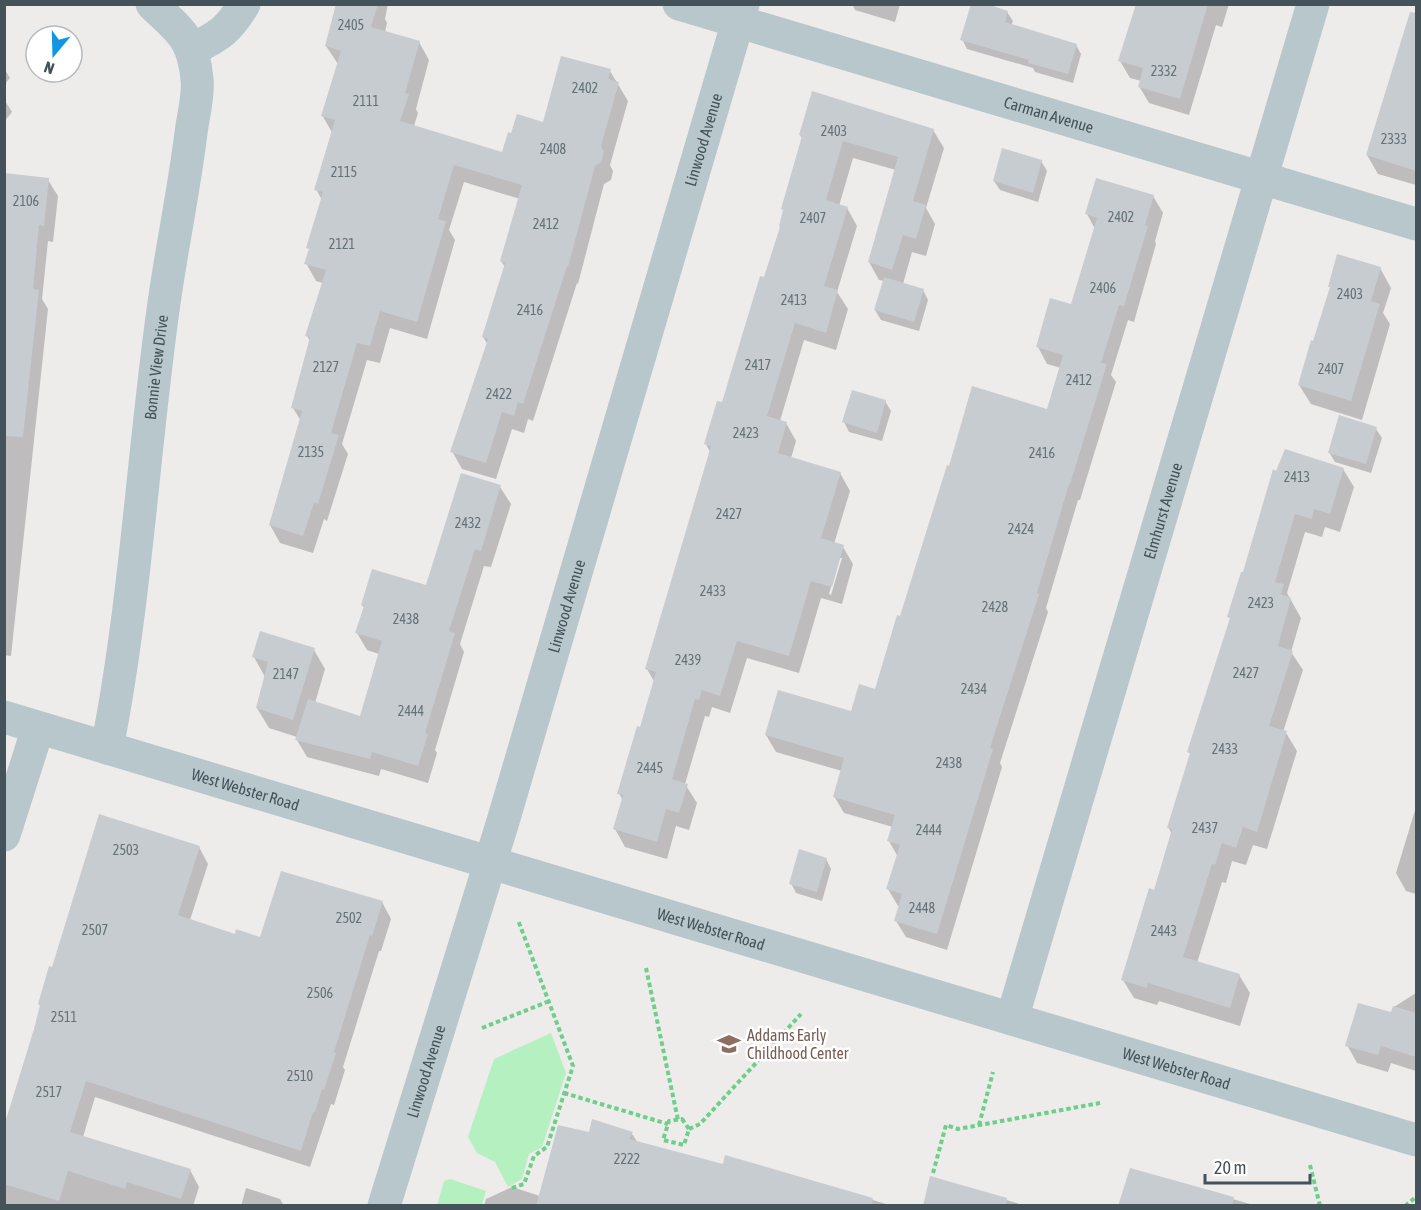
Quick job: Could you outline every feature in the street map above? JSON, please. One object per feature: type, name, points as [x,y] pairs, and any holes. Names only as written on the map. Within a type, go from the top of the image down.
[{"type":"street","name":"Bonnie View Drive","points":[[107,748],[116,702],[133,574],[164,303],[197,81],[192,49],[182,34],[152,4]]},
{"type":"street","points":[[192,49],[216,38],[233,23],[244,4]]},
{"type":"street","name":"Carman Avenue","points":[[679,4],[741,13],[1416,224]]},
{"type":"street","name":"Elmhurst Avenue","points":[[1012,1019],[1314,4]]},
{"type":"street","name":"Linwood Avenue","points":[[384,1206],[489,863],[741,13]]},
{"type":"street","name":"West Webster Road","points":[[4,717],[1416,1140]]},
{"type":"street","points":[[4,835],[38,728]]},
{"type":"path","points":[[512,1188],[524,1184],[534,1156],[547,1147],[573,1066],[518,920]]},
{"type":"path","points":[[646,968],[678,1120]]},
{"type":"path","points":[[482,1028],[547,1002]]},
{"type":"path","points":[[689,1129],[682,1119],[669,1121],[663,1140],[684,1145],[689,1129],[700,1124],[801,1014]]},
{"type":"path","points":[[979,1125],[993,1072]]},
{"type":"path","points":[[564,1092],[668,1124]]},
{"type":"path","points":[[933,1173],[946,1125],[958,1129],[1100,1103]]},
{"type":"path","points":[[1310,1166],[1320,1206]]},
{"type":"path","points":[[1405,1206],[1416,1197]]},
{"type":"green space","points":[[551,1033],[566,1073],[542,1147],[529,1154],[522,1179],[508,1187],[495,1162],[477,1153],[468,1137],[494,1059]]},
{"type":"green space","points":[[450,1179],[486,1191],[482,1205],[437,1205],[444,1181]]},
{"type":"building","points":[[336,4],[378,4],[371,27],[420,41],[405,93],[409,94],[400,121],[502,152],[517,114],[543,122],[561,56],[611,69],[608,79],[619,82],[601,146],[604,152],[601,162],[595,166],[568,267],[523,404],[518,402],[514,416],[502,412],[486,463],[450,452],[488,339],[482,337],[505,263],[500,261],[522,185],[454,165],[438,219],[446,221],[417,322],[380,311],[370,346],[357,343],[331,433],[339,435],[318,504],[314,503],[303,536],[269,525],[302,411],[291,408],[310,337],[305,336],[326,270],[304,264],[309,249],[306,248],[323,192],[314,190],[335,120],[321,116],[341,51],[325,46]]},
{"type":"building","points":[[971,4],[987,4],[1008,11],[1005,22],[1077,44],[1068,74],[960,40]]},
{"type":"building","points":[[1136,4],[1208,4],[1180,99],[1138,87],[1143,68],[1118,61]]},
{"type":"building","points":[[1410,12],[1416,13],[1416,171],[1366,155]]},
{"type":"building","points":[[812,91],[934,129],[913,201],[926,205],[916,239],[903,235],[892,270],[868,262],[898,157],[843,141],[826,200],[848,207],[824,286],[838,290],[826,333],[795,323],[767,416],[787,422],[778,453],[841,472],[821,538],[844,545],[832,587],[811,581],[789,656],[737,641],[720,696],[702,690],[699,700],[695,699],[672,779],[688,784],[679,813],[666,809],[657,842],[613,829],[623,795],[617,794],[656,672],[645,669],[711,446],[704,444],[717,401],[722,402],[760,276],[764,277],[780,227],[783,210],[781,209]]},
{"type":"building","points":[[1002,148],[1042,160],[1033,193],[993,181]]},
{"type":"building","points":[[4,173],[49,178],[44,226],[39,225],[33,289],[39,290],[23,437],[4,436]]},
{"type":"building","points":[[1096,178],[1154,195],[1145,225],[1148,226],[1124,306],[1119,305],[1101,363],[1107,364],[1069,484],[1037,593],[1039,594],[990,748],[993,749],[937,934],[894,921],[902,894],[886,889],[900,845],[887,841],[895,815],[833,797],[844,758],[765,735],[778,690],[851,711],[859,684],[875,689],[897,615],[900,616],[947,465],[949,466],[972,386],[1047,409],[1063,355],[1036,347],[1050,298],[1071,304],[1097,218],[1085,214]]},
{"type":"building","points":[[1337,254],[1381,267],[1371,301],[1380,304],[1351,401],[1298,385],[1330,287],[1328,287]]},
{"type":"building","points":[[884,277],[924,289],[914,322],[874,310]]},
{"type":"building","points":[[852,390],[886,400],[877,433],[842,422]]},
{"type":"building","points":[[1339,415],[1377,427],[1366,464],[1328,453]]},
{"type":"building","points":[[1285,449],[1344,468],[1330,514],[1314,509],[1312,519],[1295,514],[1275,582],[1284,584],[1281,594],[1291,598],[1278,646],[1293,651],[1269,726],[1287,731],[1257,832],[1243,827],[1236,848],[1222,843],[1215,865],[1212,864],[1183,957],[1240,974],[1230,1008],[1148,983],[1147,988],[1121,980],[1149,888],[1154,890],[1172,829],[1167,828],[1190,753],[1187,752],[1230,618],[1227,617],[1241,572],[1243,572],[1273,469],[1276,471]]},
{"type":"building","points":[[461,473],[501,485],[481,551],[475,549],[449,631],[455,633],[425,733],[428,734],[418,766],[372,752],[370,759],[295,740],[308,699],[360,716],[382,641],[355,633],[372,569],[426,585]]},
{"type":"building","points":[[260,631],[315,648],[293,720],[256,708],[268,662],[252,657]]},
{"type":"building","points":[[99,814],[200,846],[178,915],[235,934],[236,929],[260,937],[281,871],[383,901],[372,936],[370,935],[324,1090],[322,1089],[315,1112],[313,1112],[301,1151],[86,1081],[70,1132],[191,1169],[181,1199],[127,1182],[125,1189],[68,1171],[59,1201],[4,1184],[4,1126],[34,1029],[40,1005],[38,1004],[49,966],[52,967]]},
{"type":"building","points":[[799,849],[827,858],[817,892],[789,884]]},
{"type":"building","points":[[1358,1003],[1391,1012],[1393,1006],[1416,1013],[1416,1057],[1381,1046],[1378,1055],[1345,1046]]},
{"type":"building","points":[[592,1119],[633,1132],[629,1139],[723,1164],[725,1155],[873,1198],[872,1206],[536,1206],[558,1125],[589,1132]]},
{"type":"building","points":[[1130,1168],[1234,1197],[1232,1206],[1118,1206]]},
{"type":"building","points":[[930,1176],[1007,1198],[1006,1206],[923,1206]]},
{"type":"place","name":"Addams Early Childhood Center","points":[[729,1044]]}]
